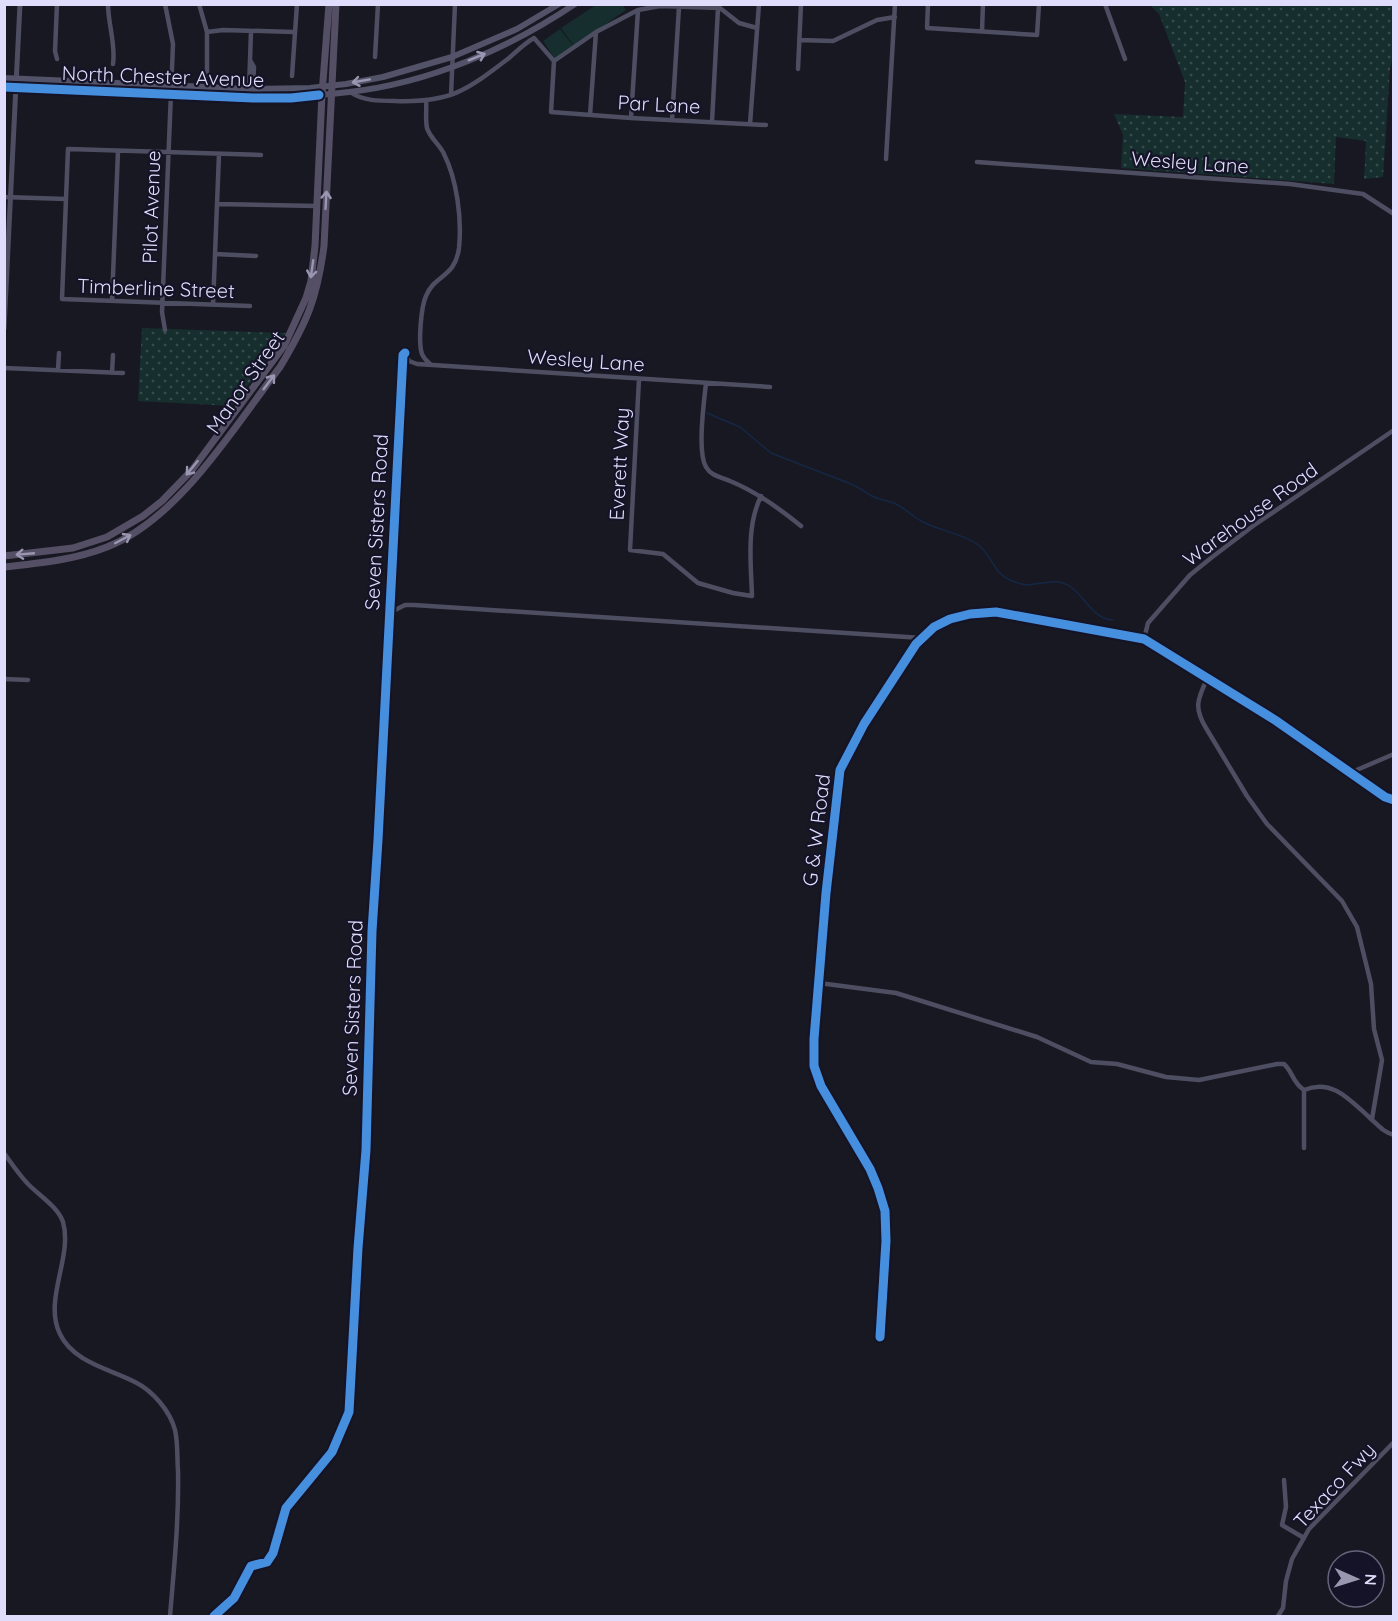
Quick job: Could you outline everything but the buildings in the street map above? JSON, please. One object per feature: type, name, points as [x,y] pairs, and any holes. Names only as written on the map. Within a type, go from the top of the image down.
[{"type":"main road","name":"Manor Street","points":[[4,556],[63,551],[107,537],[143,516],[179,484],[273,362],[289,337],[311,281],[329,4]]},
{"type":"main road","name":"Manor Street","points":[[4,567],[77,557],[110,546],[136,532],[184,492],[280,367],[304,326],[319,282],[324,246],[336,4]]},
{"type":"main road","name":"North Chester Avenue","points":[[4,78],[251,89],[300,88],[333,84],[383,77],[452,57],[517,29],[559,4]]},
{"type":"main road","name":"North Chester Avenue","points":[[4,87],[272,98],[310,97],[350,92],[413,79],[452,67],[521,37],[575,4]]},
{"type":"street","points":[[4,328],[7,197],[20,4]]},
{"type":"street","points":[[57,4],[55,51],[57,59]]},
{"type":"street","points":[[108,4],[113,64]]},
{"type":"street","name":"Pilot Avenue","points":[[165,4],[173,44],[162,303],[165,330]]},
{"type":"street","points":[[199,4],[207,32],[207,77]]},
{"type":"street","points":[[292,76],[297,4]]},
{"type":"street","points":[[375,57],[378,4]]},
{"type":"street","points":[[451,95],[455,4]]},
{"type":"street","points":[[750,124],[759,4]]},
{"type":"street","points":[[798,69],[801,4]]},
{"type":"street","points":[[886,159],[895,4]]},
{"type":"street","points":[[928,4],[927,28],[1037,35],[1039,4]]},
{"type":"street","points":[[982,31],[983,4]]},
{"type":"street","points":[[1105,4],[1125,59]]},
{"type":"street","points":[[350,92],[357,97],[371,100],[426,100],[451,95],[472,85],[534,38],[554,61],[596,33],[638,10],[660,6],[718,8],[739,23],[757,28]]},
{"type":"street","points":[[672,120],[679,7]]},
{"type":"street","points":[[712,122],[718,8]]},
{"type":"street","points":[[632,118],[638,10]]},
{"type":"street","points":[[799,40],[832,41],[877,20],[895,17]]},
{"type":"street","points":[[207,32],[223,30],[294,32]]},
{"type":"street","points":[[251,31],[250,60],[254,67],[251,89]]},
{"type":"street","points":[[590,115],[596,33]]},
{"type":"street","name":"Par Lane","points":[[554,61],[551,112],[766,125]]},
{"type":"street","points":[[426,100],[428,130],[444,153],[453,176],[458,201],[459,247],[451,270],[434,284],[426,296],[421,352],[424,359],[431,364]]},
{"type":"street","points":[[7,197],[66,199],[68,149],[261,155]]},
{"type":"street","points":[[112,301],[118,152]]},
{"type":"street","points":[[213,305],[219,153]]},
{"type":"street","name":"Wesley Lane","points":[[977,162],[1290,184],[1363,194],[1394,214]]},
{"type":"street","name":"Timberline Street","points":[[66,199],[62,299],[250,306]]},
{"type":"street","points":[[217,204],[317,206]]},
{"type":"street","points":[[215,255],[256,256]]},
{"type":"street","points":[[58,370],[59,353]]},
{"type":"street","name":"Wesley Lane","points":[[405,353],[409,361],[414,364],[770,387]]},
{"type":"street","name":"Seven Sisters Road","points":[[214,1617],[234,1598],[251,1566],[267,1562],[273,1553],[286,1508],[332,1452],[349,1412],[357,1259],[366,1150],[372,931],[403,355],[405,353]]},
{"type":"street","points":[[112,373],[113,355]]},
{"type":"street","points":[[4,368],[123,373]]},
{"type":"street","name":"Everett Way","points":[[639,379],[630,550],[663,554],[698,583],[752,596],[752,534],[756,506],[761,496]]},
{"type":"street","points":[[706,383],[702,440],[706,468],[717,477],[761,496],[801,526]]},
{"type":"street","name":"Warehouse Road","points":[[1144,639],[1148,623],[1190,575],[1253,526],[1394,430]]},
{"type":"street","points":[[389,613],[398,607],[414,604],[922,638]]},
{"type":"street","name":"G & W Road","points":[[880,1337],[886,1241],[885,1211],[870,1169],[821,1086],[814,1066],[826,892],[840,770],[870,715],[916,644],[934,627],[950,619],[970,614],[996,612],[1144,639],[1159,646],[1207,679],[1275,720],[1385,797],[1394,800]]},
{"type":"street","points":[[4,679],[28,680]]},
{"type":"street","points":[[1207,679],[1197,706],[1200,719],[1206,729],[1267,824],[1342,901],[1357,927],[1371,984],[1374,1029],[1382,1060],[1372,1119]]},
{"type":"street","points":[[1352,772],[1394,754]]},
{"type":"street","points":[[819,983],[896,993],[1037,1037],[1091,1062],[1117,1064],[1166,1077],[1199,1080],[1284,1064],[1294,1082],[1304,1090]]},
{"type":"street","points":[[1304,1090],[1311,1087],[1332,1088],[1346,1096],[1380,1128],[1394,1135]]},
{"type":"street","points":[[1304,1090],[1304,1148]]},
{"type":"street","points":[[4,1153],[28,1185],[60,1216],[63,1223],[64,1240],[54,1308],[56,1325],[61,1336],[74,1352],[82,1357],[141,1385],[158,1401],[173,1424],[177,1442],[179,1507],[170,1617]]},
{"type":"street","name":"Texaco Fwy","points":[[1278,1617],[1283,1608],[1286,1581],[1292,1559],[1309,1529],[1360,1474],[1394,1443]]},
{"type":"street","points":[[1284,1480],[1286,1507],[1282,1525],[1304,1538]]},
{"type":"green space","points":[[596,5],[623,5],[626,10],[574,46],[561,28]]},
{"type":"green space","points":[[1150,5],[1393,5],[1393,57],[1390,69],[1383,177],[1364,179],[1366,141],[1336,137],[1334,184],[1121,168],[1123,135],[1114,114],[1183,117],[1185,82],[1159,14]]},
{"type":"green space","points":[[560,29],[574,47],[555,59],[543,41]]},
{"type":"green space","points":[[142,328],[286,333],[233,406],[138,401]]},
{"type":"waterway","points":[[707,413],[740,427],[771,453],[851,484],[873,497],[896,504],[919,520],[971,540],[982,548],[1004,577],[1026,585],[1055,582],[1066,584],[1100,616],[1113,620]]},
{"type":"cycle path","points":[[4,87],[253,98],[319,95]]},
{"type":"cycle path","points":[[214,1616],[234,1598],[251,1566],[267,1562],[273,1553],[286,1508],[332,1452],[349,1412],[366,1150],[372,931],[403,355],[405,353]]},
{"type":"cycle path","points":[[880,1337],[886,1241],[885,1211],[870,1169],[821,1086],[814,1066],[814,1039],[826,893],[840,770],[864,724],[916,644],[934,627],[950,619],[970,614],[996,612],[1144,639],[1275,720],[1385,797],[1394,800]]}]
